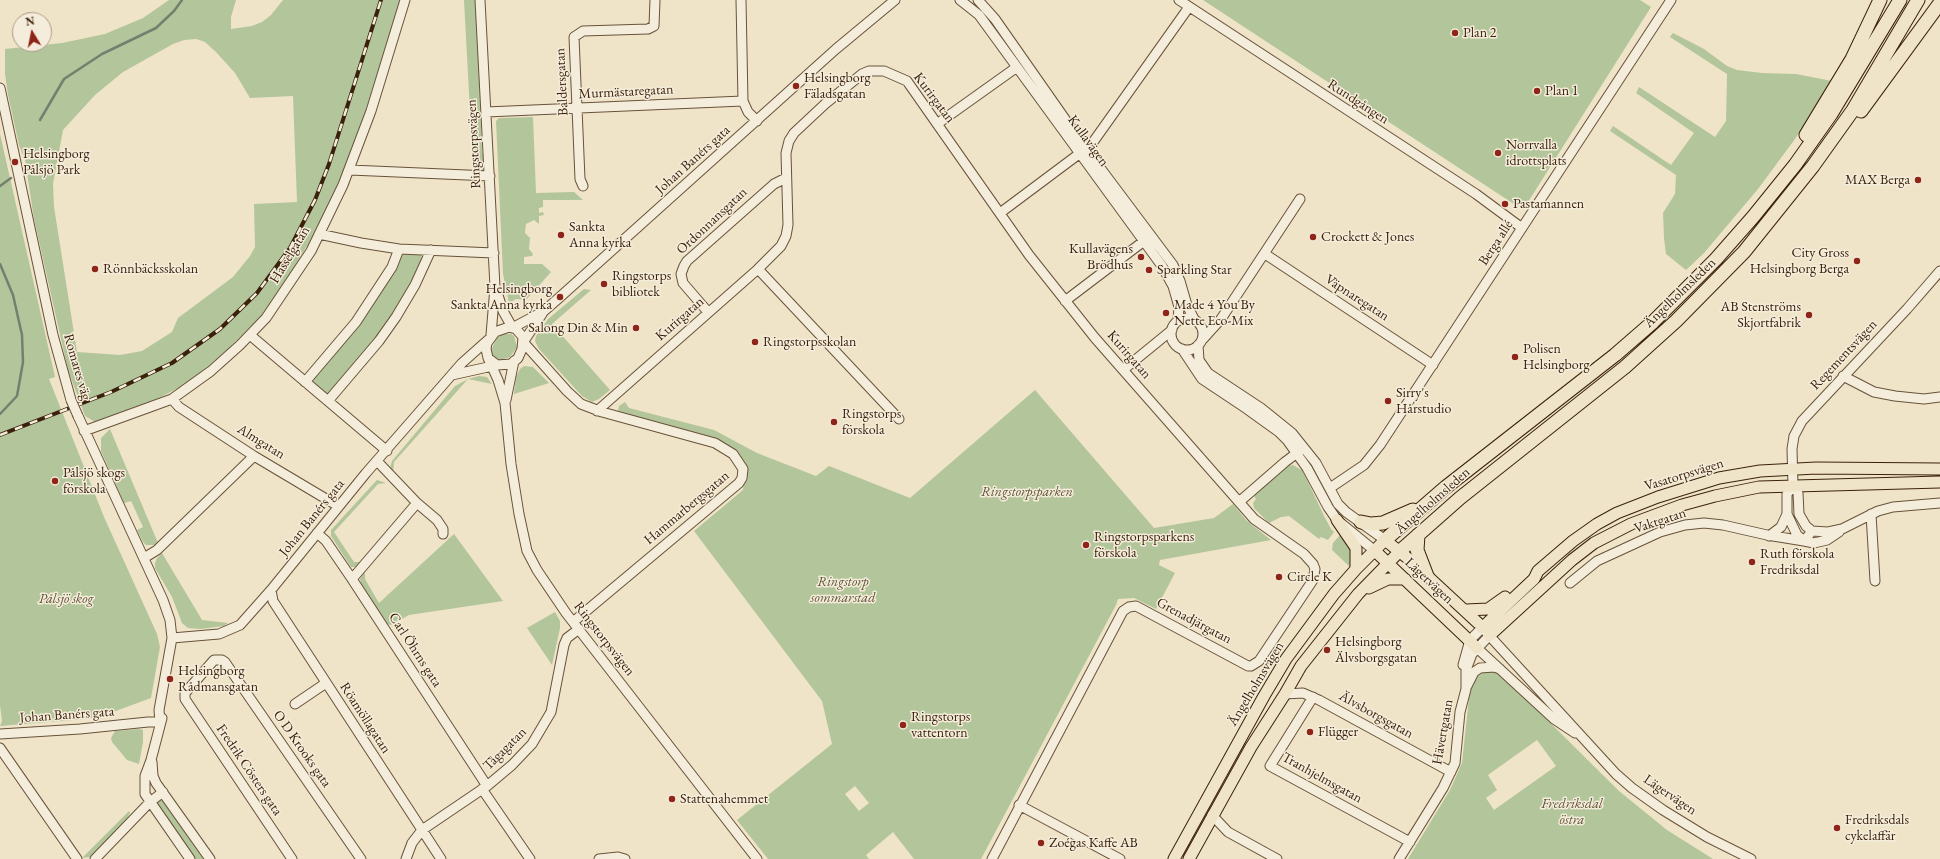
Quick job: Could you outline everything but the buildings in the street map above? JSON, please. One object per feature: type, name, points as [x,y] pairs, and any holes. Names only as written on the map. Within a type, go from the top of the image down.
[{"type":"highway","points":[[1653,322],[1765,192],[1802,142],[1852,59],[1880,0]]},
{"type":"highway","name":"Ängelholmsleden","points":[[1385,540],[1431,501],[1653,322],[1716,259],[1753,217],[1795,165],[1831,114],[1900,0]]},
{"type":"highway","name":"Ängelholmsleden","points":[[1400,551],[1498,467],[1625,367],[1676,321],[1744,252],[1792,194],[1853,110],[1918,0]]},
{"type":"highway","points":[[1792,194],[1834,146],[1940,3]]},
{"type":"highway","points":[[1361,522],[1378,524],[1389,522],[1431,501]]},
{"type":"highway","points":[[1418,535],[1417,550],[1427,576]]},
{"type":"main road","name":"Vasatorpsvägen","points":[[1483,629],[1534,579],[1538,571],[1588,530],[1629,508],[1682,489],[1719,478],[1760,471],[1793,469],[1940,469]]},
{"type":"main road","name":"Vasatorpsvägen","points":[[1483,629],[1594,543],[1617,530],[1656,515],[1715,496],[1753,488],[1940,482]]},
{"type":"main road","points":[[1337,520],[1356,548],[1356,569]]},
{"type":"main road","name":"Lägervägen","points":[[1385,540],[1400,551],[1466,610],[1483,629]]},
{"type":"main road","name":"Ängelholmsvägen","points":[[1174,859],[1282,666],[1317,615],[1356,569],[1385,540]]},
{"type":"main road","name":"Lägervägen","points":[[1375,551],[1474,644]]},
{"type":"main road","name":"Ängelholmsvägen","points":[[1189,859],[1251,747],[1301,666],[1358,594],[1400,551]]},
{"type":"main road","points":[[1466,610],[1483,610],[1493,606],[1534,572],[1538,571]]},
{"type":"main road","points":[[1358,594],[1388,579],[1405,579]]},
{"type":"street","name":"Hasselgatan","points":[[84,432],[172,398],[211,372],[266,318],[294,277],[319,234],[350,170],[371,111],[406,0]]},
{"type":"street","name":"Ringstorpsvägen","points":[[480,0],[494,253],[495,287],[490,337]]},
{"type":"street","name":"Baldersgatan","points":[[583,186],[580,179],[574,37],[583,31],[648,29],[654,26],[655,0]]},
{"type":"street","points":[[741,0],[744,101],[748,112],[758,121]]},
{"type":"street","name":"Johan Banérs gata","points":[[860,28],[886,0]]},
{"type":"street","name":"Johan Banérs gata","points":[[513,327],[544,311],[758,121],[860,28],[895,0]]},
{"type":"street","name":"Kullavägen","points":[[960,0],[979,15],[1017,67],[1173,265],[1178,274],[1183,306]]},
{"type":"street","name":"Kullavägen","points":[[978,0],[995,19],[1083,152],[1169,276],[1183,306]]},
{"type":"street","name":"Rundgången","points":[[1179,0],[1476,194],[1522,228]]},
{"type":"street","name":"Berga allé","points":[[1330,488],[1349,476],[1372,458],[1672,0]]},
{"type":"street","points":[[1000,213],[1091,145],[1188,7]]},
{"type":"street","points":[[937,124],[1017,67]]},
{"type":"street","name":"Kurirgatan","points":[[597,411],[777,251],[787,233],[787,147],[794,133],[824,104],[864,72],[884,71],[905,79],[1043,274],[1122,370],[1239,502]]},
{"type":"street","name":"Romares väg","points":[[0,88],[53,336],[71,400],[84,432],[163,600],[172,629],[172,638]]},
{"type":"street","name":"Murmästaregatan","points":[[486,112],[744,101]]},
{"type":"street","points":[[350,170],[490,176]]},
{"type":"street","name":"Ordonnansgatan","points":[[708,312],[683,283],[682,274],[685,264],[774,184],[786,178]]},
{"type":"street","points":[[1154,343],[1163,342],[1191,349],[1200,342],[1221,319],[1300,199]]},
{"type":"street","points":[[319,234],[399,249],[494,253]]},
{"type":"street","points":[[1065,301],[1144,241]]},
{"type":"street","points":[[305,382],[356,322],[392,267],[399,249]]},
{"type":"street","points":[[328,401],[380,341],[415,285],[431,250]]},
{"type":"street","name":"Väpnaregatan","points":[[1265,254],[1433,365]]},
{"type":"street","points":[[758,269],[899,419]]},
{"type":"street","name":"Regementsvägen","points":[[1793,486],[1792,442],[1797,428],[1940,271]]},
{"type":"street","name":"Ringstorpsvägen","points":[[495,287],[503,311],[513,327]]},
{"type":"street","points":[[1183,306],[1202,327],[1200,342]]},
{"type":"street","points":[[1122,370],[1172,330],[1178,321],[1183,306]]},
{"type":"street","name":"Johan Banérs gata","points":[[524,342],[544,311]]},
{"type":"street","points":[[1178,321],[1186,318],[1213,323],[1221,319]]},
{"type":"street","points":[[493,363],[486,346],[490,337],[502,328],[513,327],[520,332],[524,342],[521,353],[515,361]]},
{"type":"street","points":[[1172,330],[1172,338],[1179,347]]},
{"type":"street","points":[[250,335],[386,451]]},
{"type":"street","name":"Johan Banérs gata","points":[[172,638],[227,632],[240,624],[271,590],[338,506],[377,461],[452,375],[490,337]]},
{"type":"street","name":"Hammarbergsgatan","points":[[524,342],[575,400],[597,411],[715,443],[724,447],[736,457],[741,464],[743,473],[739,483],[576,626]]},
{"type":"street","name":"Lägervägen","points":[[1200,342],[1199,360],[1208,373],[1261,408],[1292,433],[1316,463],[1338,504],[1385,540]]},
{"type":"street","name":"Lägervägen","points":[[1179,347],[1202,379],[1279,432],[1297,453],[1328,508],[1337,520],[1375,551]]},
{"type":"street","points":[[452,375],[480,369],[493,363],[504,366],[515,361],[528,359],[543,365]]},
{"type":"street","name":"Ringstorpsvägen","points":[[505,403],[515,361]]},
{"type":"street","name":"Ringstorpsvägen","points":[[493,363],[505,403],[512,474],[528,551],[541,578],[576,626],[757,859]]},
{"type":"street","points":[[480,369],[497,377]]},
{"type":"street","points":[[1843,376],[1874,392],[1924,399],[1940,397]]},
{"type":"street","name":"Almgatan","points":[[172,398],[179,407],[254,456],[338,506]]},
{"type":"street","points":[[1239,502],[1305,448]]},
{"type":"street","points":[[144,558],[157,550],[254,456]]},
{"type":"street","points":[[377,461],[417,503],[437,520],[443,529],[443,534]]},
{"type":"street","points":[[1787,539],[1794,531],[1799,514],[1798,493],[1793,486],[1787,494],[1787,514],[1794,531],[1804,541],[1812,531]]},
{"type":"street","name":"Grenadjärgatan","points":[[992,859],[1121,613],[1126,608],[1133,606],[1144,610],[1248,666],[1254,665],[1259,661],[1313,580],[1315,569],[1313,564],[1304,554],[1254,520],[1239,502]]},
{"type":"street","points":[[352,579],[417,503]]},
{"type":"street","points":[[1799,514],[1806,526],[1812,531],[1828,532],[1842,529],[1871,514],[1887,508],[1904,505],[1940,503]]},
{"type":"street","points":[[1768,536],[1781,527],[1787,514]]},
{"type":"street","points":[[1871,514],[1875,580]]},
{"type":"street","name":"Vaktgatan","points":[[1570,583],[1597,561],[1642,540],[1684,525],[1704,523],[1722,525],[1768,536],[1821,542],[1837,534],[1842,529]]},
{"type":"street","name":"Carl Öhrns gata","points":[[317,533],[326,541],[352,579],[530,859]]},
{"type":"street","name":"Röamöllagatan","points":[[271,590],[273,601],[441,859]]},
{"type":"street","name":"Tågagatan","points":[[406,859],[412,843],[422,830],[485,788],[526,752],[542,730],[551,712],[564,645],[576,626]]},
{"type":"street","points":[[1460,712],[1461,675],[1474,644],[1483,629]]},
{"type":"street","name":"Lägervägen","points":[[1483,629],[1616,774],[1641,796],[1707,837],[1750,859]]},
{"type":"street","points":[[172,638],[174,654],[164,711],[160,722],[152,760],[145,776],[144,785],[145,794],[190,859]]},
{"type":"street","name":"Lägervägen","points":[[1474,644],[1554,719],[1586,740]]},
{"type":"street","name":"Hävertgatan","points":[[1399,859],[1442,790],[1451,772],[1456,753],[1460,712],[1466,689],[1466,670],[1474,644]]},
{"type":"street","name":"O D Krooks gata","points":[[185,695],[211,663],[217,659],[225,662],[361,859]]},
{"type":"street","points":[[1466,689],[1474,672],[1480,668],[1494,666],[1501,669]]},
{"type":"street","points":[[295,704],[326,683]]},
{"type":"street","name":"Älvsborgsgatan","points":[[1285,694],[1303,693],[1313,697],[1451,772]]},
{"type":"street","name":"Fredrik Cösters gata","points":[[185,695],[187,701],[292,859]]},
{"type":"street","name":"Tranhjelmsgatan","points":[[1313,697],[1270,766],[1410,842]]},
{"type":"street","name":"Johan Banérs gata","points":[[0,734],[160,722]]},
{"type":"street","points":[[0,748],[77,859]]},
{"type":"street","points":[[152,760],[153,776],[210,859]]},
{"type":"street","points":[[95,859],[150,802],[163,792]]},
{"type":"street","points":[[1019,805],[1120,859]]},
{"type":"street","points":[[1212,815],[1228,832],[1276,859]]},
{"type":"street","points":[[599,859],[610,857],[625,859]]},
{"type":"green space","points":[[169,0],[236,0],[231,17],[231,29],[252,26],[262,22],[271,15],[283,0],[400,0],[355,145],[325,215],[290,275],[261,316],[227,350],[188,383],[157,399],[95,422],[85,416],[68,370],[34,219],[25,160],[19,145],[8,95],[5,74],[5,49],[12,48],[12,52],[52,52],[52,44],[105,34],[143,18]],"holes":[[[196,39],[205,42],[235,73],[250,98],[293,96],[297,202],[254,204],[255,247],[250,256],[233,277],[178,318],[172,332],[142,351],[120,355],[77,352],[54,207],[53,184],[63,130],[95,95],[123,72],[173,44],[184,40]]]},
{"type":"green space","points":[[464,0],[475,0],[476,4],[482,151],[485,160],[483,171],[481,167],[473,167]]},
{"type":"green space","name":"Norrvalla idrottsplats","points":[[1203,0],[1640,0],[1651,7],[1523,210]]},
{"type":"green space","points":[[1673,33],[1704,49],[1727,66],[1737,70],[1762,73],[1796,74],[1832,81],[1795,139],[1758,189],[1704,253],[1686,270],[1666,254],[1664,238],[1663,213],[1675,194],[1676,175],[1610,131],[1613,126],[1671,165],[1694,133],[1636,93],[1639,87],[1715,137],[1726,121],[1727,74],[1670,37]]},
{"type":"green space","points":[[533,117],[536,193],[574,192],[583,200],[543,200],[543,207],[539,208],[539,213],[543,212],[544,215],[539,216],[539,224],[534,220],[526,224],[525,233],[530,238],[529,249],[533,254],[532,256],[524,257],[524,264],[542,264],[551,272],[526,300],[516,299],[509,303],[503,274],[496,121],[499,118]]},
{"type":"green space","name":"Pålsjö skog","points":[[0,134],[55,377],[49,379],[104,517],[157,634],[160,647],[151,698],[102,716],[85,719],[0,726],[2,721],[0,705]]},
{"type":"green space","points":[[399,253],[416,253],[421,255],[423,261],[413,282],[379,338],[326,398],[311,385],[311,380]]},
{"type":"green space","points":[[584,289],[591,290],[552,324],[610,390],[599,399],[592,402],[582,396],[539,349],[535,341],[536,336],[548,319]]},
{"type":"green space","points":[[504,334],[511,334],[514,336],[517,347],[510,357],[499,360],[493,356],[491,350],[497,338]]},
{"type":"green space","points":[[524,366],[533,367],[549,383],[514,394],[516,377],[520,369]]},
{"type":"green space","points":[[479,376],[487,377],[492,384],[468,379]]},
{"type":"green space","points":[[468,379],[394,462],[393,475],[390,468],[392,461],[455,386]]},
{"type":"green space","points":[[1035,390],[1154,528],[1214,518],[1233,504],[1246,520],[1271,540],[1160,560],[1159,565],[1175,573],[1156,609],[1134,598],[1118,599],[981,859],[914,859],[893,832],[866,855],[869,859],[768,859],[737,820],[832,744],[822,701],[694,531],[743,490],[745,475],[737,454],[621,416],[618,411],[619,406],[625,402],[629,408],[714,430],[757,453],[816,476],[829,466],[910,498]],"holes":[[[855,786],[869,803],[859,811],[845,794]]]},
{"type":"green space","points":[[110,429],[158,543],[155,545],[146,545],[143,542],[137,530],[143,527],[131,501],[124,503],[101,451],[101,438]]},
{"type":"green space","points":[[1293,465],[1303,471],[1324,516],[1334,532],[1328,540],[1321,537],[1319,539],[1289,516],[1281,517],[1269,523],[1254,508],[1253,503],[1256,499],[1254,496],[1287,466]]},
{"type":"green space","points":[[377,480],[386,483],[378,484],[334,532],[354,562],[362,562],[357,567],[351,567],[331,536],[331,530]]},
{"type":"green space","points":[[454,534],[503,601],[409,615],[391,625],[387,624],[361,584],[360,579],[365,571],[365,579],[379,603]]},
{"type":"green space","points":[[1340,535],[1350,544],[1353,562],[1350,567],[1332,550],[1333,543]]},
{"type":"green space","points":[[162,553],[202,620],[228,623],[224,626],[200,629],[188,628],[182,623],[172,597],[155,568],[157,558]]},
{"type":"green space","points":[[555,612],[560,621],[560,628],[552,665],[527,628]]},
{"type":"green space","name":"Fredriksdal östra","points":[[1485,671],[1494,671],[1509,682],[1619,791],[1667,830],[1713,859],[1408,859],[1450,790],[1462,763],[1470,689],[1478,674]],"holes":[[[1537,740],[1556,766],[1494,810],[1486,798],[1497,790],[1488,775]]]},
{"type":"green space","points":[[143,730],[143,742],[139,764],[127,760],[112,742],[111,738],[115,731]]},
{"type":"green space","points":[[162,799],[206,859],[195,859],[156,803]]},
{"type":"green space","points":[[129,811],[130,813],[125,822],[90,857],[82,858]]},
{"type":"waterway","points":[[40,120],[64,79],[102,54],[156,28],[174,11],[182,0]]},
{"type":"waterway","points":[[0,186],[11,178]]},
{"type":"waterway","points":[[0,264],[13,295],[22,335],[23,362],[17,396],[0,414]]},
{"type":"railway","points":[[0,435],[111,392],[172,363],[220,329],[257,293],[290,248],[315,200],[329,164],[381,0]]},
{"type":"place","name":"Plan 2","points":[[1455,33]]},
{"type":"place","name":"Helsingborg Fäladsgatan","points":[[796,86]]},
{"type":"place","name":"Plan 1","points":[[1537,91]]},
{"type":"place","name":"Norrvalla idrottsplats","points":[[1498,153]]},
{"type":"place","name":"Helsingborg Pålsjö Park","points":[[15,162]]},
{"type":"place","name":"MAX Berga","points":[[1918,180]]},
{"type":"place","name":"Pastamannen","points":[[1505,204]]},
{"type":"place","name":"Sankta Anna kyrka","points":[[561,235]]},
{"type":"place","name":"Crockett & Jones","points":[[1313,237]]},
{"type":"place","name":"Kullavägens Brödhus","points":[[1141,257]]},
{"type":"place","name":"City Gross Helsingborg Berga","points":[[1857,261]]},
{"type":"place","name":"Rönnbäcksskolan","points":[[95,269]]},
{"type":"place","name":"Sparkling Star","points":[[1149,270]]},
{"type":"place","name":"Ringstorps bibliotek","points":[[604,284]]},
{"type":"place","name":"Helsingborg Sankta Anna kyrka","points":[[560,297]]},
{"type":"place","name":"Made 4 You By Nette Eco-Mix","points":[[1166,313]]},
{"type":"place","name":"AB Stenströms Skjortfabrik","points":[[1809,315]]},
{"type":"place","name":"Salong Din & Min","points":[[636,328]]},
{"type":"place","name":"Ringstorpsskolan","points":[[755,342]]},
{"type":"place","name":"Polisen Helsingborg","points":[[1515,357]]},
{"type":"place","name":"Sirry's Hårstudio","points":[[1388,401]]},
{"type":"place","name":"Ringstorps förskola","points":[[834,422]]},
{"type":"place","name":"Pålsjö skogs förskola","points":[[55,481]]},
{"type":"place","name":"Ringstorpsparkens förskola","points":[[1086,545]]},
{"type":"place","name":"Ruth förskola Fredriksdal","points":[[1752,562]]},
{"type":"place","name":"Circle K","points":[[1279,577]]},
{"type":"place","name":"Helsingborg Älvsborgsgatan","points":[[1327,650]]},
{"type":"place","name":"Helsingborg Rådmansgatan","points":[[170,679]]},
{"type":"place","name":"Ringstorps vattentorn","points":[[903,725]]},
{"type":"place","name":"Flügger","points":[[1310,732]]},
{"type":"place","name":"Stattenahemmet","points":[[672,799]]},
{"type":"place","name":"Fredriksdals cykelaffär","points":[[1837,828]]},
{"type":"place","name":"Zoégas Kaffe AB","points":[[1041,843]]},
{"type":"park label","name":"Ringstorpsparken","points":[[1027,492]]},
{"type":"park label","name":"Ringstorp sommarstad","points":[[843,590]]}]
